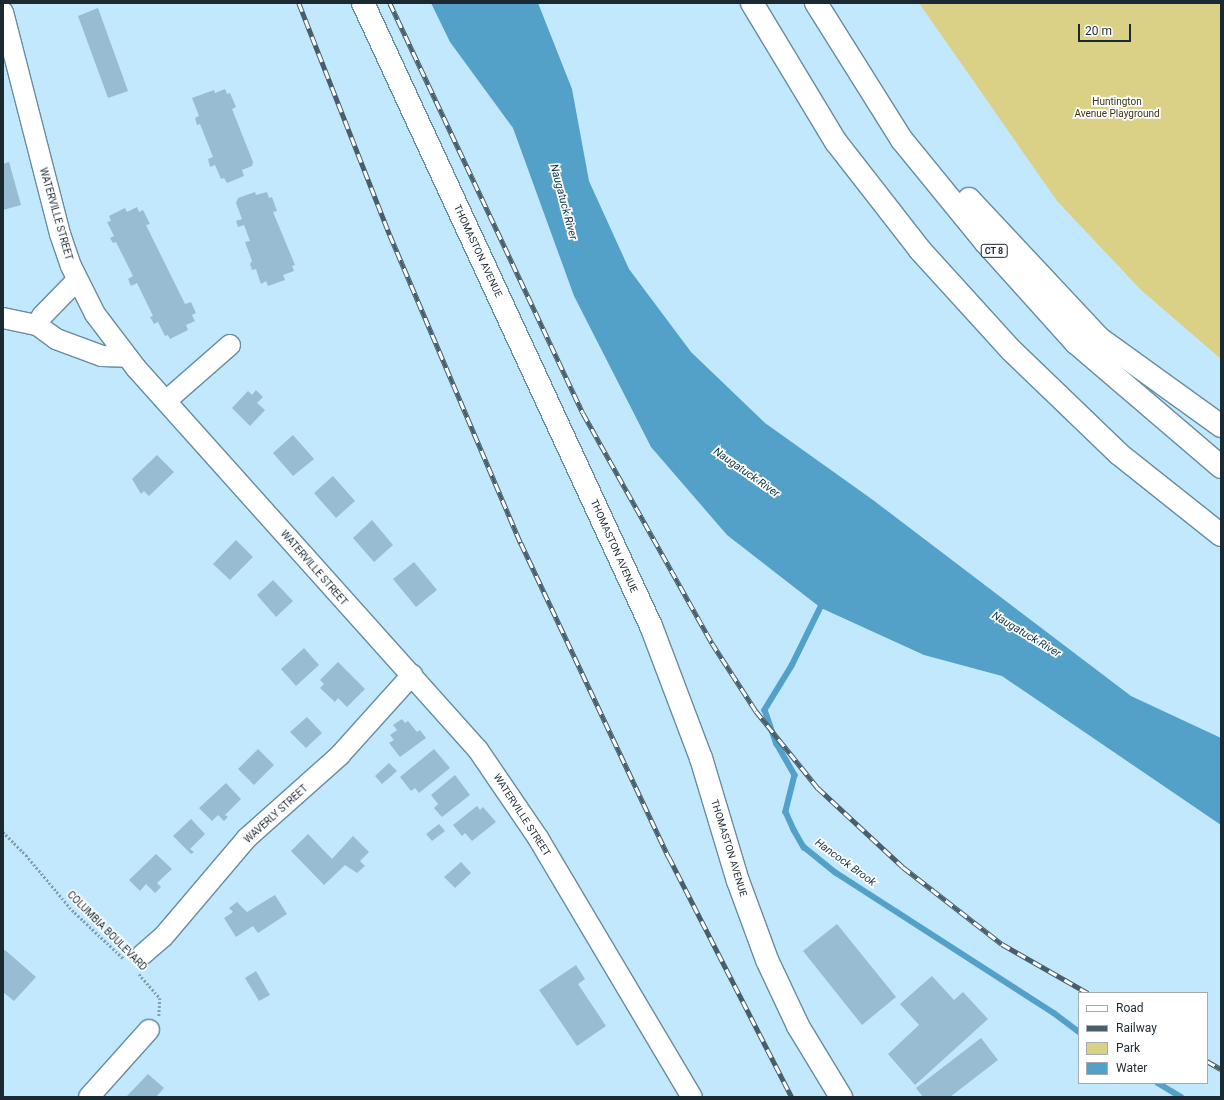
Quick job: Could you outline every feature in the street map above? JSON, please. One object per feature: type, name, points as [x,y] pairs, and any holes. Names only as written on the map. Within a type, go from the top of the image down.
[{"type":"main road","name":"THOMASTON AVENUE","points":[[363,3],[650,626],[698,752],[738,880],[767,960],[795,1020],[841,1097]]},
{"type":"main road","points":[[752,3],[836,142],[920,250],[1011,350],[1119,454],[1221,535]]},
{"type":"main road","points":[[816,3],[912,132],[996,230],[1099,338],[1221,426]]},
{"type":"main road","name":"CT 8","points":[[816,3],[902,140],[986,243],[1076,344],[1221,467]]},
{"type":"street","name":"WATERVILLE STREET","points":[[3,12],[10,64],[60,234],[78,280],[95,314],[127,357],[462,730],[524,815],[692,1097]]},
{"type":"street","points":[[37,325],[46,311],[78,280]]},
{"type":"street","points":[[3,318],[37,325],[56,338],[102,356],[127,357]]},
{"type":"street","points":[[166,401],[230,345]]},
{"type":"street","name":"WAVERLY STREET","points":[[136,963],[164,937],[247,838],[340,755],[412,675]]},
{"type":"street","points":[[89,1097],[149,1030]]},
{"type":"path","name":"COLUMBIA BOULEVARD","points":[[3,832],[26,855],[72,910],[136,963],[154,989],[161,1003],[158,1017],[149,1030]]},
{"type":"green space","name":"Huntington Avenue Playground","points":[[919,3],[1221,3],[1221,359],[1141,290],[1057,201]]},
{"type":"water","name":"Naugatuck River","points":[[431,3],[538,3],[572,89],[589,181],[629,269],[691,352],[765,423],[873,500],[1131,696],[1221,738],[1221,825],[1002,676],[924,655],[821,608],[727,535],[651,447],[574,296],[513,128],[450,42]]},
{"type":"building","points":[[98,8],[128,91],[108,98],[78,16]]},
{"type":"building","points":[[225,89],[227,94],[230,93],[236,107],[232,109],[253,162],[252,166],[242,170],[244,176],[227,183],[224,178],[221,179],[215,165],[210,167],[208,159],[213,157],[200,124],[197,125],[195,118],[199,116],[192,98],[214,90],[215,93]]},
{"type":"building","points":[[9,162],[21,205],[3,210],[3,164]]},
{"type":"building","points":[[255,192],[256,195],[267,192],[269,198],[272,197],[277,211],[273,212],[295,265],[292,266],[294,271],[283,275],[285,280],[268,286],[266,281],[261,284],[256,269],[252,270],[250,264],[252,261],[245,242],[250,241],[244,225],[238,227],[236,221],[242,219],[236,203],[238,198]]},
{"type":"building","points":[[137,207],[139,212],[143,210],[150,224],[146,225],[185,304],[191,302],[196,313],[192,315],[195,321],[186,325],[188,330],[170,339],[168,335],[165,336],[158,322],[154,324],[150,317],[153,316],[137,283],[131,286],[128,279],[133,276],[116,242],[113,243],[110,238],[114,236],[107,222],[111,221],[109,216],[125,208],[127,212]]},
{"type":"building","points":[[256,390],[263,397],[257,403],[265,410],[250,426],[232,408],[248,391],[252,395]]},
{"type":"building","points":[[293,435],[314,459],[293,476],[273,453]]},
{"type":"building","points":[[157,455],[174,472],[149,496],[144,491],[141,494],[132,479]]},
{"type":"building","points":[[333,476],[355,501],[336,518],[314,493]]},
{"type":"building","points":[[372,520],[393,545],[374,562],[353,538]]},
{"type":"building","points":[[236,540],[253,557],[230,580],[213,564]]},
{"type":"building","points":[[414,562],[437,590],[416,607],[393,579]]},
{"type":"building","points":[[273,580],[293,601],[276,617],[257,595]]},
{"type":"building","points":[[304,648],[319,665],[296,686],[281,669]]},
{"type":"building","points":[[338,662],[365,689],[347,707],[338,698],[335,702],[320,688],[324,684],[320,680]]},
{"type":"building","points":[[307,717],[322,733],[306,748],[290,732]]},
{"type":"building","points":[[402,719],[405,723],[408,721],[417,732],[420,730],[426,738],[400,757],[389,743],[394,740],[390,735],[397,730],[393,725]]},
{"type":"building","points":[[258,749],[274,765],[254,785],[238,769]]},
{"type":"building","points":[[434,749],[450,768],[419,793],[415,788],[411,791],[400,777]]},
{"type":"building","points":[[389,763],[397,771],[382,784],[375,776]]},
{"type":"building","points":[[455,775],[470,795],[442,817],[434,808],[438,804],[431,795]]},
{"type":"building","points":[[226,783],[241,799],[225,815],[228,817],[224,821],[218,815],[212,821],[199,808]]},
{"type":"building","points":[[477,806],[480,810],[483,807],[496,822],[472,841],[465,833],[462,836],[453,825]]},
{"type":"building","points":[[191,819],[205,834],[190,849],[194,852],[191,854],[173,836]]},
{"type":"building","points":[[439,824],[445,831],[432,841],[426,834]]},
{"type":"building","points":[[308,834],[332,859],[353,836],[369,852],[360,861],[365,866],[357,873],[345,865],[324,885],[291,851]]},
{"type":"building","points":[[156,854],[172,869],[157,883],[161,887],[155,893],[146,884],[140,891],[129,880]]},
{"type":"building","points":[[461,862],[471,873],[455,888],[444,877]]},
{"type":"building","points":[[275,895],[287,914],[258,933],[253,926],[236,937],[224,918],[233,912],[229,908],[237,902],[247,912]]},
{"type":"building","points":[[837,924],[896,997],[862,1025],[803,951]]},
{"type":"building","points":[[5,950],[36,977],[14,1001],[3,992],[3,952]]},
{"type":"building","points":[[576,965],[585,979],[578,984],[606,1026],[577,1046],[539,990]]},
{"type":"building","points":[[256,971],[270,995],[259,1001],[245,978]]},
{"type":"building","points":[[932,976],[954,1000],[963,992],[988,1019],[915,1085],[888,1054],[919,1025],[900,1004]]},
{"type":"building","points":[[981,1038],[998,1060],[950,1097],[923,1097],[916,1088]]},
{"type":"building","points":[[148,1074],[164,1088],[156,1097],[126,1097]]},
{"type":"waterway","name":"Hancock Brook","points":[[824,601],[792,666],[765,710],[777,744],[795,775],[786,812],[804,847],[835,872],[1054,1013],[1078,1031]]},
{"type":"waterway","name":"Hancock Brook","points":[[1160,1084],[1181,1097]]},
{"type":"railway","points":[[299,3],[390,235],[521,543],[669,857],[792,1097]]},
{"type":"railway","points":[[390,3],[583,413],[712,643],[756,711],[818,788],[903,867],[1002,944],[1086,992]]},
{"type":"railway","points":[[1208,1062],[1221,1069]]}]
